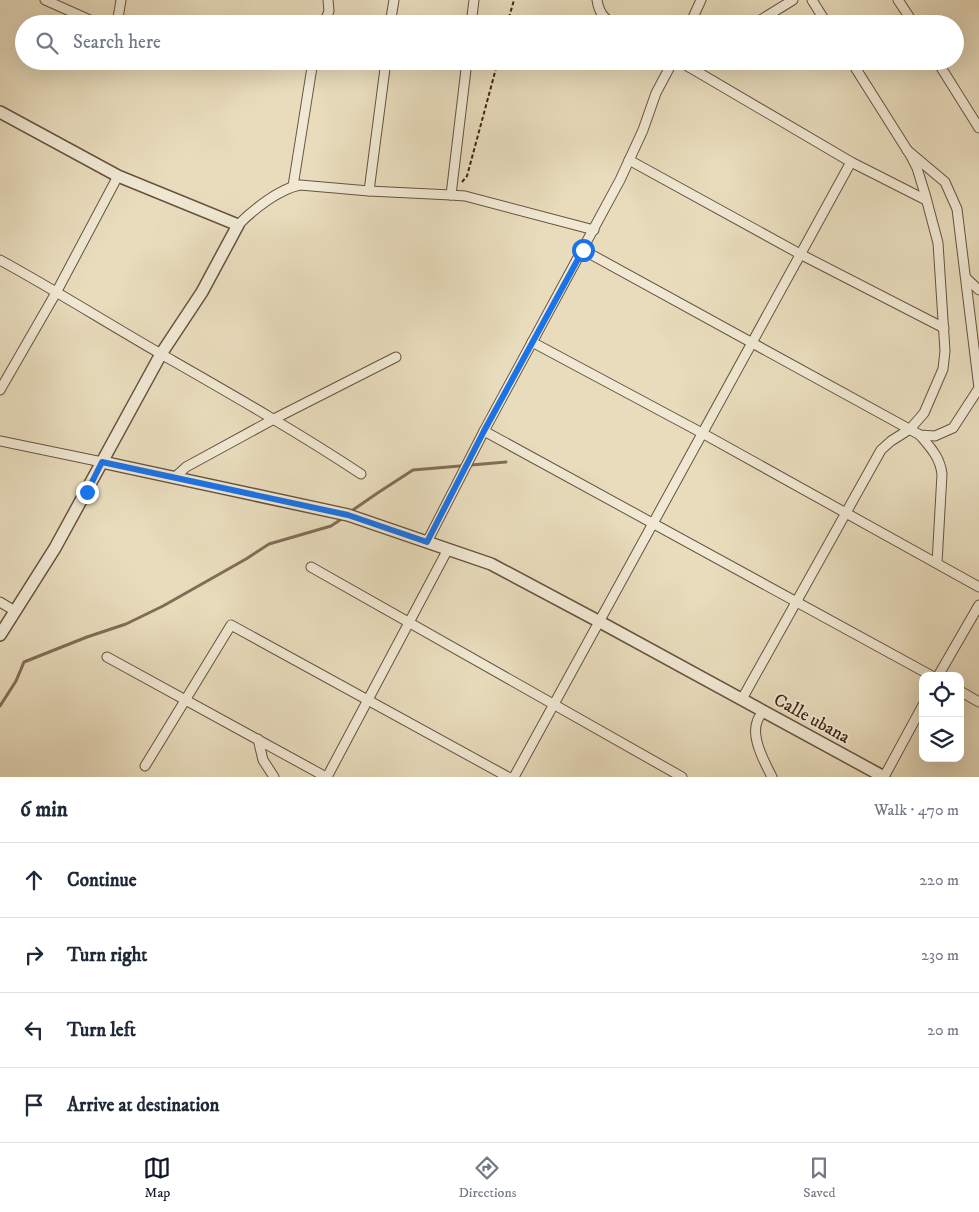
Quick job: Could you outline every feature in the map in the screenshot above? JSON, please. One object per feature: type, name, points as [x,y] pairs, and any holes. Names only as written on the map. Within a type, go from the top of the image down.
[{"type":"street","points":[[45,0],[79,15]]},
{"type":"street","points":[[118,15],[121,0]]},
{"type":"street","points":[[327,15],[328,0]]},
{"type":"street","points":[[392,15],[394,0]]},
{"type":"street","points":[[472,15],[474,0]]},
{"type":"street","points":[[597,0],[603,15]]},
{"type":"street","points":[[694,15],[701,0]]},
{"type":"street","points":[[769,15],[793,0]]},
{"type":"street","points":[[812,0],[821,15]]},
{"type":"street","points":[[898,0],[908,15]]},
{"type":"street","points":[[293,186],[312,70]]},
{"type":"street","points":[[369,191],[385,70]]},
{"type":"street","points":[[451,195],[466,70]]},
{"type":"street","points":[[427,542],[484,431],[594,230],[643,130],[656,93],[668,70]]},
{"type":"street","points":[[694,70],[851,162],[926,200]]},
{"type":"street","points":[[742,699],[881,450],[910,429],[924,413],[943,369],[945,351],[938,243],[917,168],[857,70]]},
{"type":"street","points":[[943,70],[975,118],[979,128]]},
{"type":"street","points":[[0,114],[118,176],[238,225]]},
{"type":"street","points":[[907,150],[945,182],[957,210],[979,388],[953,428],[935,436],[920,435]]},
{"type":"street","points":[[629,160],[800,254],[944,328]]},
{"type":"street","points":[[514,777],[851,162]]},
{"type":"street","points":[[0,390],[57,291],[118,176]]},
{"type":"street","points":[[0,635],[56,548],[161,354],[202,292],[238,225],[252,211],[293,186],[300,184],[369,191],[465,196],[594,230]]},
{"type":"street","points":[[583,250],[920,435],[936,454],[942,474],[937,563]]},
{"type":"street","points":[[0,260],[57,291],[274,419],[361,474]]},
{"type":"street","points":[[966,278],[979,290]]},
{"type":"street","points":[[532,342],[702,433],[979,587]]},
{"type":"street","points":[[174,478],[186,467],[274,419],[396,358]]},
{"type":"street","points":[[484,431],[925,672]]},
{"type":"street","points":[[0,441],[102,462]]},
{"type":"street","name":"Calle ubana","points":[[102,462],[348,515],[491,564],[884,777]]},
{"type":"street","points":[[107,657],[327,777],[448,549]]},
{"type":"street","points":[[311,567],[682,777]]},
{"type":"street","points":[[0,602],[15,611]]},
{"type":"street","points":[[940,672],[979,605]]},
{"type":"street","points":[[145,766],[231,624],[508,777]]},
{"type":"street","points":[[964,693],[979,702]]},
{"type":"street","points":[[763,711],[756,723],[756,734],[761,757],[772,777]]},
{"type":"street","points":[[884,777],[919,712]]},
{"type":"street","points":[[258,739],[264,760],[274,777]]},
{"type":"street","points":[[866,767],[874,777]]},
{"type":"path","points":[[510,15],[514,0]]},
{"type":"path","points":[[451,195],[467,176],[496,70]]},
{"type":"waterway","points":[[350,512],[413,470],[506,462]]},
{"type":"waterway","points":[[0,706],[16,681],[24,662],[126,624],[163,606],[269,544],[331,526],[343,518]]},
{"type":"route","points":[[87,492],[102,462],[348,515],[427,542],[484,431],[583,250]]}]
